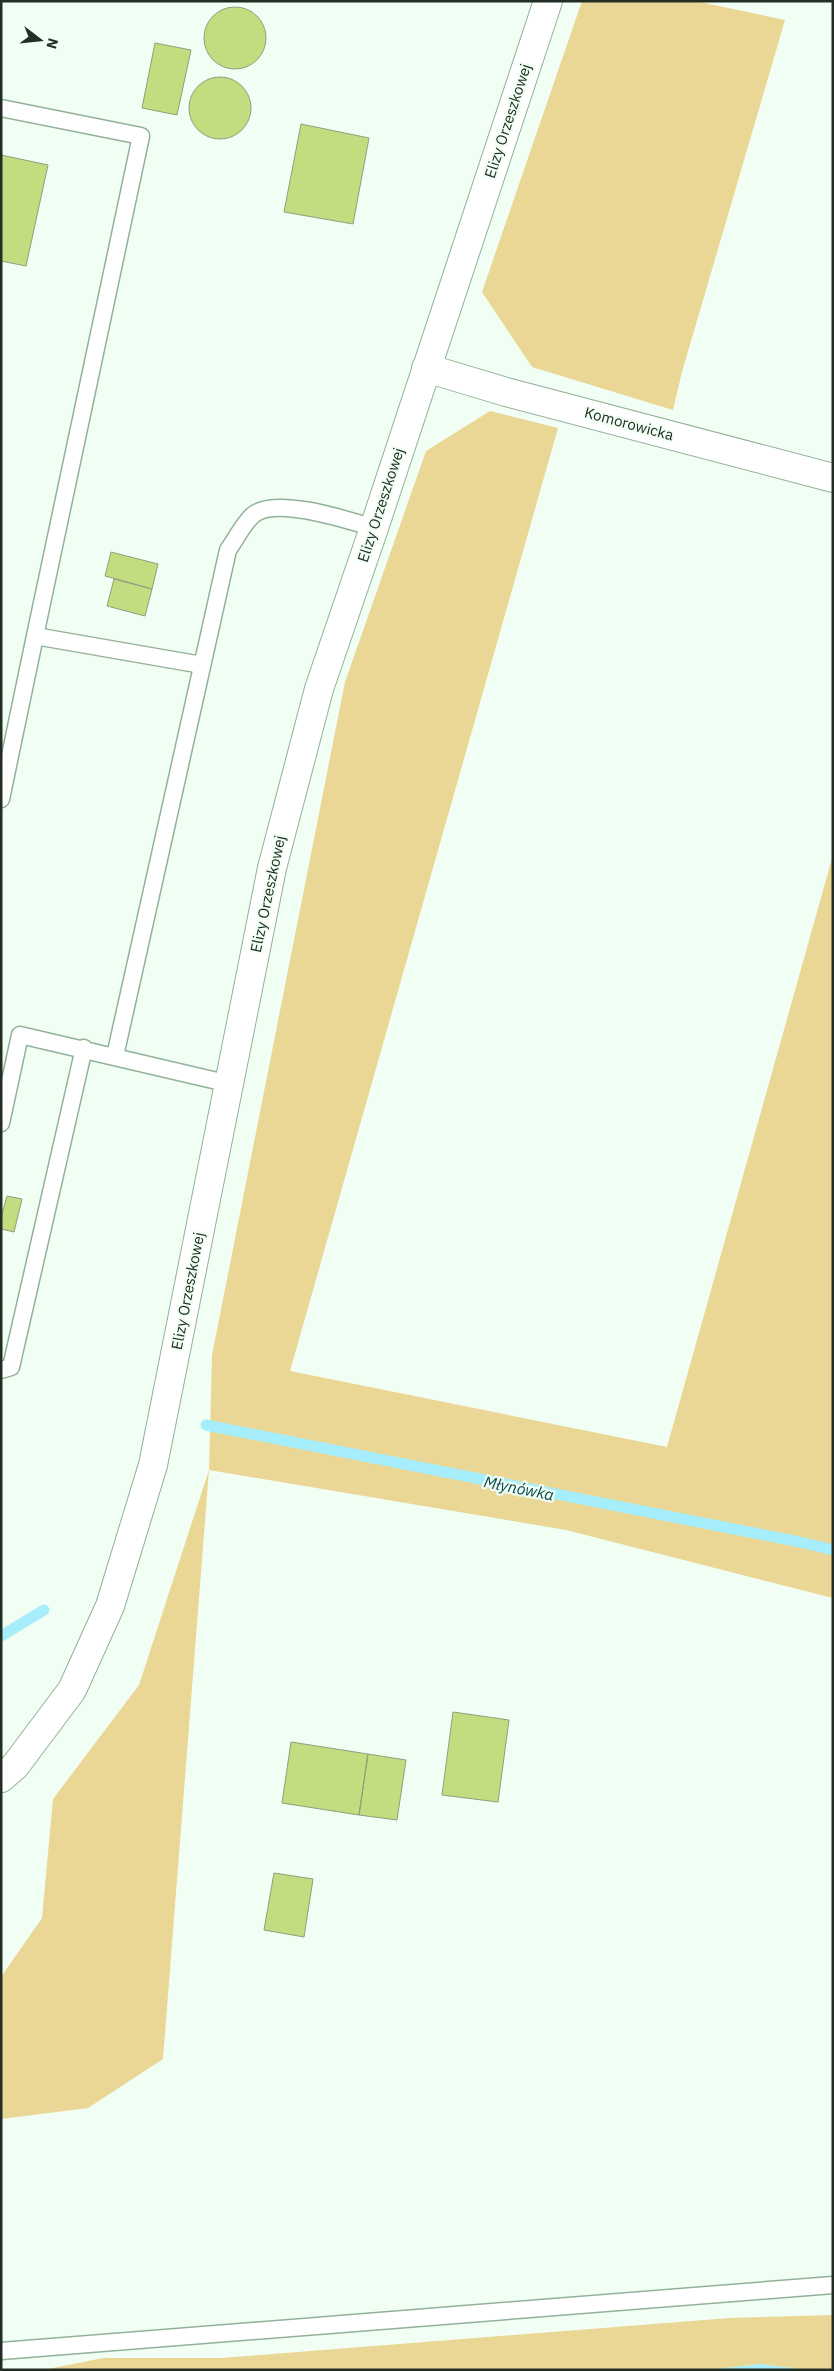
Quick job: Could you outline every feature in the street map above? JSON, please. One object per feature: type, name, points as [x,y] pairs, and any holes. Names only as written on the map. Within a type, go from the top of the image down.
[{"type":"street","name":"Elizy Orzeszkowej","points":[[1,1778],[15,1766],[72,1690],[110,1606],[132,1538],[153,1465],[274,858],[319,689],[548,1]]},
{"type":"street","name":"Komorowicka","points":[[426,368],[506,392],[833,478]]},
{"type":"lane","points":[[1,108],[141,136],[1,798]]},
{"type":"lane","points":[[115,1056],[228,550],[254,514],[278,507],[325,514],[374,528]]},
{"type":"lane","points":[[35,636],[202,665]]},
{"type":"lane","points":[[1,1123],[20,1034],[230,1084]]},
{"type":"lane","points":[[1,1370],[11,1367],[84,1048]]},
{"type":"lane","points":[[1,2351],[833,2285]]},
{"type":"shaded area","points":[[582,1],[695,1],[785,20],[682,372],[673,410],[532,367],[482,292]]},
{"type":"shaded area","points":[[490,411],[558,428],[290,1371],[667,1447],[833,855],[833,1598],[566,1530],[209,1470],[212,1355],[345,682],[426,451]]},
{"type":"shaded area","points":[[209,1470],[163,2059],[88,2108],[1,2119],[1,1977],[42,1918],[53,1799],[139,1685]]},
{"type":"shaded area","points":[[833,2315],[833,2370],[806,2370],[761,2364],[708,2370],[43,2370],[103,2358],[221,2358],[730,2318]]},
{"type":"water","points":[[761,2364],[806,2370],[708,2370]]},
{"type":"building","points":[[235,7],[252,12],[257,16],[261,21],[266,38],[261,55],[257,60],[252,64],[235,69],[218,64],[213,60],[209,55],[204,38],[209,21],[213,16],[218,12]]},
{"type":"building","points":[[155,43],[191,50],[177,115],[142,108]]},
{"type":"building","points":[[220,77],[232,80],[242,86],[248,96],[251,108],[248,120],[242,130],[232,136],[220,139],[208,136],[198,130],[192,120],[189,108],[192,96],[198,86],[208,80]]},
{"type":"building","points":[[301,124],[369,138],[353,224],[284,212]]},
{"type":"building","points":[[1,155],[48,165],[26,266],[1,261]]},
{"type":"building","points":[[111,552],[158,564],[152,589],[105,576]]},
{"type":"building","points":[[114,579],[152,589],[145,616],[107,606]]},
{"type":"building","points":[[7,1196],[22,1199],[14,1232],[1,1229],[1,1218]]},
{"type":"building","points":[[453,1712],[509,1720],[498,1802],[442,1795]]},
{"type":"building","points":[[291,1742],[368,1754],[359,1815],[282,1803]]},
{"type":"building","points":[[368,1754],[406,1760],[397,1820],[359,1815]]},
{"type":"building","points":[[274,1873],[313,1879],[304,1937],[264,1930]]},
{"type":"waterway","name":"Młynówka","points":[[206,1425],[833,1550]]},
{"type":"waterway","name":"Młynówka","points":[[1,1636],[44,1610]]}]
